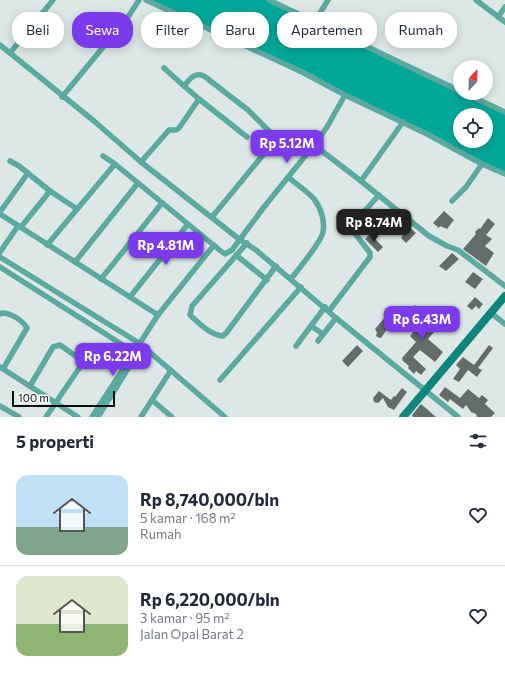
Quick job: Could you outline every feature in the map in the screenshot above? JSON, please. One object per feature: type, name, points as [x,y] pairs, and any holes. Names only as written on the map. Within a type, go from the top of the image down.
[{"type":"street","points":[[10,53],[53,0]]},
{"type":"street","points":[[62,97],[128,17],[139,0]]},
{"type":"street","points":[[146,0],[302,72],[345,95],[451,146],[482,164],[505,174]]},
{"type":"street","points":[[269,0],[295,12]]},
{"type":"street","points":[[321,12],[328,0]]},
{"type":"street","points":[[476,0],[505,22]]},
{"type":"street","points":[[498,17],[505,7]]},
{"type":"street","points":[[0,45],[62,97],[94,121],[141,162],[276,266],[336,318],[458,417]]},
{"type":"street","points":[[371,48],[453,88]]},
{"type":"street","points":[[164,68],[199,99],[247,137]]},
{"type":"street","points":[[184,86],[194,75],[198,74],[204,76],[248,110],[274,136],[272,144],[212,217]]},
{"type":"street","points":[[103,156],[115,164],[225,254],[232,250],[239,239],[314,145],[327,127],[345,95]]},
{"type":"street","points":[[141,162],[169,130],[176,130],[179,128],[199,99]]},
{"type":"street","points":[[479,100],[505,112]]},
{"type":"street","points":[[361,181],[403,122]]},
{"type":"street","points":[[314,145],[429,236],[458,250],[505,286]]},
{"type":"street","points":[[10,162],[28,173],[50,191],[77,209]]},
{"type":"street","points":[[47,245],[115,164]]},
{"type":"street","points":[[452,201],[466,187],[482,164]]},
{"type":"street","points":[[28,173],[0,213],[47,245],[158,315]]},
{"type":"street","points":[[288,177],[313,198],[323,219],[323,233],[291,279]]},
{"type":"street","points":[[76,262],[138,184]]},
{"type":"street","points":[[0,252],[19,226],[50,191]]},
{"type":"street","points":[[296,346],[311,326],[370,257],[370,253],[351,228],[379,195]]},
{"type":"street","points":[[101,279],[162,204]]},
{"type":"street","points":[[130,297],[188,224]]},
{"type":"street","points":[[247,243],[192,306],[190,315],[193,318],[211,332],[218,336],[223,336],[276,266]]},
{"type":"street","points":[[98,417],[158,315],[214,245]]},
{"type":"street","points":[[236,255],[266,280]]},
{"type":"street","points":[[0,257],[141,345],[224,417]]},
{"type":"street","points":[[0,267],[136,353]]},
{"type":"street","points":[[220,380],[301,287]]},
{"type":"street","points":[[403,417],[505,296]]},
{"type":"street","points":[[491,313],[505,324]]},
{"type":"street","points":[[0,314],[9,314],[19,320],[27,328],[1,368],[78,417]]},
{"type":"street","points":[[318,341],[336,318]]},
{"type":"street","points":[[311,326],[323,334]]},
{"type":"street","points":[[30,386],[54,347],[60,345],[82,361],[80,367],[46,417]]},
{"type":"street","points":[[92,417],[136,353]]},
{"type":"street","points":[[141,417],[171,370]]},
{"type":"street","points":[[152,400],[172,417]]},
{"type":"street","points":[[0,406],[19,417]]},
{"type":"shaded area","points":[[146,0],[270,0],[295,12],[277,12],[277,48],[371,48],[453,87],[453,100],[480,100],[505,112],[505,174],[455,148],[493,148],[493,108],[453,108],[453,147],[246,48],[269,48],[269,12],[211,12],[211,31],[203,27],[203,12],[171,12]]},
{"type":"building","points":[[444,211],[454,220],[447,229],[440,226],[439,228],[433,223]]},
{"type":"building","points":[[399,218],[416,233],[406,243],[401,238],[403,235],[393,231],[391,227]]},
{"type":"building","points":[[488,218],[495,224],[486,235],[492,239],[485,246],[494,253],[486,266],[463,249],[476,234],[475,232],[479,228],[480,229]]},
{"type":"building","points":[[370,234],[383,247],[378,252],[365,239]]},
{"type":"building","points":[[452,253],[459,259],[446,271],[439,266]]},
{"type":"building","points":[[473,272],[483,279],[475,289],[465,282]]},
{"type":"building","points":[[475,297],[483,304],[479,309],[476,306],[472,310],[467,306]]},
{"type":"building","points":[[415,305],[440,325],[428,339],[443,352],[435,362],[420,350],[413,357],[426,369],[421,375],[416,371],[414,374],[402,358],[416,342],[410,336],[418,326],[406,316]]},
{"type":"building","points":[[386,316],[392,322],[381,338],[377,337],[375,329]]},
{"type":"building","points":[[357,345],[363,351],[348,367],[342,361]]},
{"type":"building","points":[[489,345],[493,348],[478,368],[482,370],[477,377],[468,370],[459,382],[453,379],[460,369],[456,365],[463,357],[474,365]]},
{"type":"building","points":[[445,387],[460,398],[468,389],[479,398],[482,395],[488,400],[485,404],[495,413],[491,417],[477,417],[476,414],[471,412],[466,405],[463,409],[450,399],[448,402],[439,395]]},
{"type":"building","points":[[402,388],[407,392],[394,410],[388,407],[383,398],[378,403],[374,402],[373,398],[379,391],[391,400]]},
{"type":"building","points":[[421,404],[436,417],[413,417],[412,415]]}]
